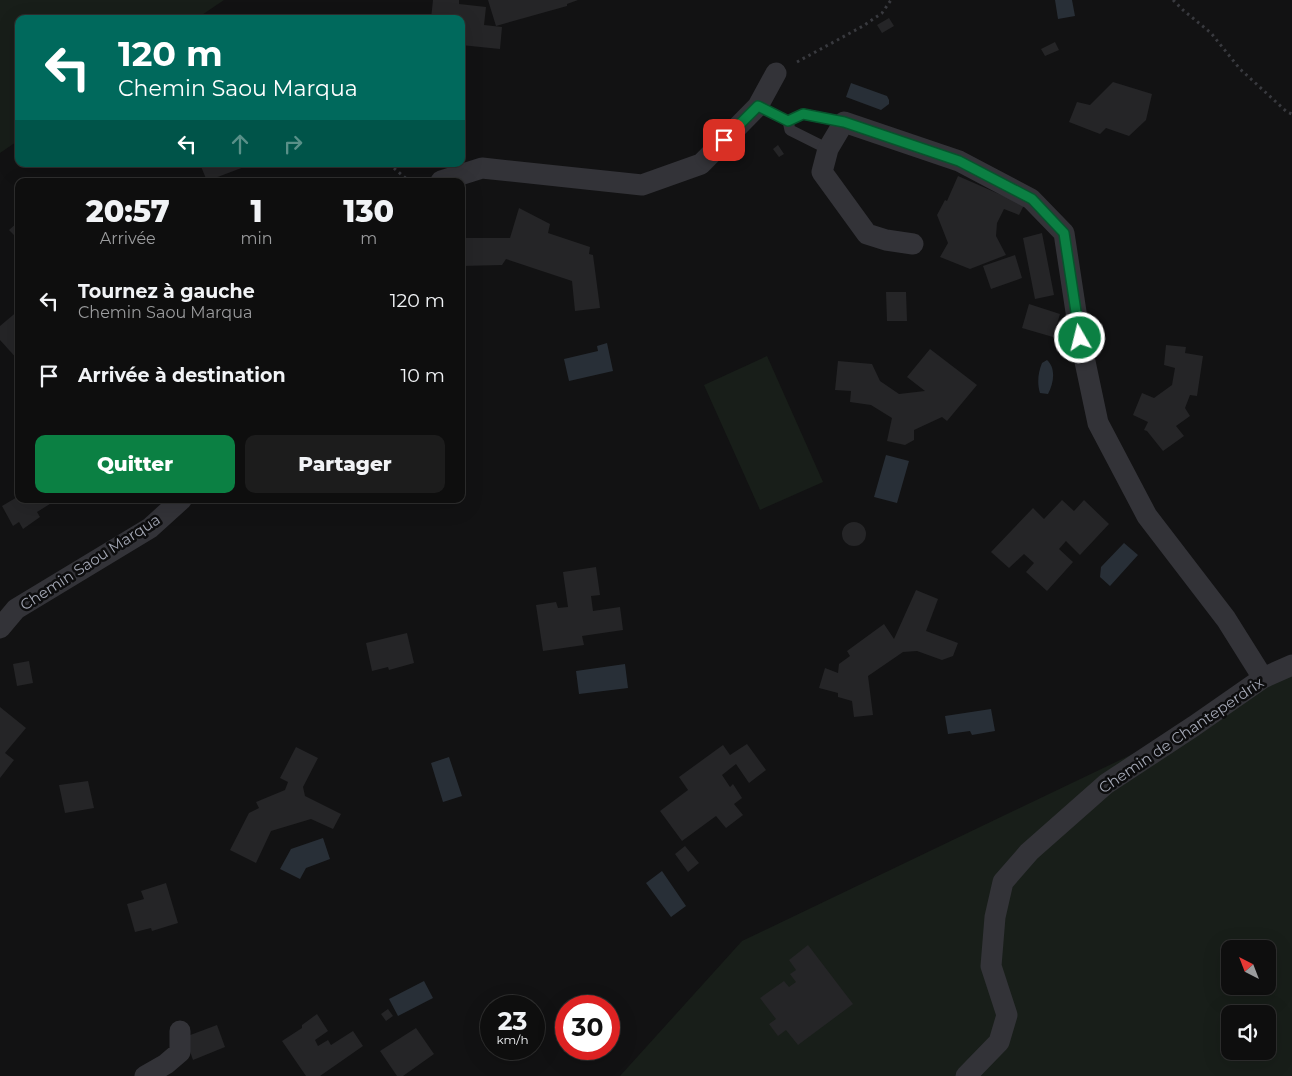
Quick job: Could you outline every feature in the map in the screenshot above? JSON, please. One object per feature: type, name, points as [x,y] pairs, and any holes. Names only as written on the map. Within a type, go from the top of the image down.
[{"type":"street","points":[[450,178],[482,168],[642,184],[701,164],[758,106],[776,73]]},
{"type":"street","points":[[913,244],[886,240],[867,234],[822,172],[828,149],[844,122],[959,161],[1032,199],[1064,233],[1080,338],[1098,423],[1147,516],[1226,619],[1263,678]]},
{"type":"street","name":"Chemin Saou Marqua","points":[[0,628],[16,609],[150,528],[178,503]]},
{"type":"street","name":"Chemin de Chanteperdrix","points":[[966,1076],[999,1042],[1007,1015],[991,966],[995,917],[1003,882],[1029,852],[1106,784],[1263,678],[1292,665]]},
{"type":"street","points":[[145,1076],[166,1064],[180,1052],[180,1031]]},
{"type":"lane","points":[[758,106],[788,121]]},
{"type":"lane","points":[[788,121],[803,114],[844,122]]},
{"type":"lane","points":[[788,121],[790,130],[828,149]]},
{"type":"path","points":[[776,73],[863,26],[882,13],[891,0]]},
{"type":"path","points":[[1173,0],[1211,33],[1240,69],[1286,112],[1292,114]]},
{"type":"path","points":[[393,167],[405,178]]},
{"type":"shaded area","points":[[0,0],[224,0],[202,15],[15,15],[15,143],[0,153]]},
{"type":"shaded area","points":[[1055,0],[1072,0],[1075,16],[1058,19]]},
{"type":"shaded area","points":[[851,83],[887,96],[889,104],[881,110],[846,97]]},
{"type":"shaded area","points":[[607,343],[613,371],[569,381],[564,359],[598,351],[597,346]]},
{"type":"shaded area","points":[[767,356],[823,482],[760,510],[704,385]]},
{"type":"shaded area","points":[[1047,360],[1053,371],[1052,385],[1048,394],[1040,393],[1038,382],[1042,363]]},
{"type":"shaded area","points":[[886,455],[909,461],[897,503],[874,497]]},
{"type":"shaded area","points":[[1124,543],[1138,555],[1110,586],[1100,577],[1101,567]]},
{"type":"shaded area","points":[[1292,663],[1292,1076],[620,1076],[742,941],[1189,727]]},
{"type":"shaded area","points":[[625,664],[628,688],[579,694],[576,671]]},
{"type":"shaded area","points":[[991,709],[995,731],[972,735],[970,731],[948,734],[945,716]]},
{"type":"shaded area","points":[[449,757],[462,796],[443,802],[431,763]]},
{"type":"shaded area","points":[[323,838],[330,859],[306,868],[300,879],[280,869],[291,849]]},
{"type":"shaded area","points":[[662,871],[686,906],[671,917],[646,883]]},
{"type":"shaded area","points":[[424,981],[433,998],[398,1016],[389,999]]},
{"type":"building","points":[[433,0],[459,0],[459,4],[486,7],[484,25],[502,27],[500,49],[465,45],[465,15],[431,15]]},
{"type":"building","points":[[488,0],[578,0],[567,4],[567,6],[496,26]]},
{"type":"building","points":[[889,18],[894,26],[882,33],[877,25]]},
{"type":"building","points":[[1055,42],[1059,50],[1045,56],[1041,49]]},
{"type":"building","points":[[1113,82],[1152,94],[1146,120],[1129,136],[1106,128],[1100,134],[1069,122],[1077,102],[1090,105]]},
{"type":"building","points":[[778,145],[784,154],[779,157],[773,149]]},
{"type":"building","points":[[201,167],[244,167],[215,178],[206,178]]},
{"type":"building","points":[[958,176],[1024,205],[1019,215],[1004,209],[997,223],[996,236],[1006,255],[970,269],[940,257],[948,243],[937,215],[945,200],[947,201]]},
{"type":"building","points":[[519,208],[550,224],[548,233],[590,247],[589,254],[593,255],[600,308],[575,311],[572,281],[506,259],[502,265],[465,266],[465,238],[510,238]]},
{"type":"building","points":[[15,225],[15,236],[9,230]]},
{"type":"building","points":[[1042,233],[1054,295],[1035,299],[1023,238]]},
{"type":"building","points":[[1015,255],[1022,278],[991,289],[983,266]]},
{"type":"building","points":[[886,292],[906,292],[907,321],[887,321]]},
{"type":"building","points":[[1029,304],[1060,314],[1053,337],[1022,328]]},
{"type":"building","points":[[15,313],[15,357],[0,340],[0,326]]},
{"type":"building","points":[[1166,345],[1186,347],[1185,353],[1203,356],[1197,396],[1190,395],[1185,408],[1190,416],[1176,426],[1184,436],[1163,451],[1147,431],[1144,430],[1148,422],[1133,415],[1142,393],[1154,398],[1172,385],[1175,368],[1164,365]]},
{"type":"building","points":[[930,349],[977,385],[947,421],[942,417],[914,430],[914,440],[905,445],[887,441],[892,418],[871,405],[850,402],[851,391],[835,390],[838,361],[872,364],[880,381],[899,394],[925,391],[907,377]]},
{"type":"building","points":[[15,498],[15,503],[51,503],[37,512],[40,517],[23,529],[19,522],[13,526],[2,506]]},
{"type":"building","points":[[1062,500],[1074,511],[1084,500],[1109,524],[1080,555],[1066,541],[1059,549],[1073,562],[1047,591],[1026,572],[1034,563],[1024,554],[1009,568],[991,552],[1033,508],[1044,519]]},
{"type":"building","points":[[854,522],[859,523],[865,529],[865,539],[859,545],[854,546],[849,545],[843,539],[842,534],[843,529],[849,523]]},
{"type":"building","points":[[596,567],[600,595],[591,596],[593,611],[620,607],[623,630],[582,636],[584,645],[543,651],[536,605],[556,602],[558,608],[568,607],[563,572]]},
{"type":"building","points":[[916,590],[938,599],[926,631],[958,643],[953,656],[942,660],[917,651],[903,652],[868,676],[873,715],[854,717],[852,701],[838,697],[838,693],[819,688],[825,668],[838,673],[839,664],[850,656],[847,651],[884,624],[894,639]]},
{"type":"building","points":[[407,633],[414,663],[389,670],[388,667],[372,671],[366,643]]},
{"type":"building","points":[[29,661],[33,683],[17,686],[13,664]]},
{"type":"building","points":[[0,707],[26,728],[5,753],[14,760],[0,778]]},
{"type":"building","points":[[747,744],[766,770],[749,783],[736,764],[722,775],[730,787],[733,784],[742,798],[734,804],[743,815],[726,828],[716,816],[682,841],[660,811],[688,790],[679,777],[723,745],[730,755]]},
{"type":"building","points":[[296,747],[318,758],[303,787],[305,796],[341,814],[333,829],[311,819],[271,831],[256,863],[230,850],[249,813],[259,808],[256,802],[285,790],[288,782],[280,778]]},
{"type":"building","points":[[88,781],[94,808],[65,813],[59,785]]},
{"type":"building","points":[[685,846],[699,863],[688,872],[675,854]]},
{"type":"building","points":[[166,883],[178,923],[152,931],[151,928],[135,932],[127,904],[144,899],[141,891]]},
{"type":"building","points":[[808,945],[853,1004],[798,1045],[786,1030],[778,1036],[769,1024],[776,1019],[760,998],[784,981],[789,987],[796,982],[790,974],[796,970],[789,960]]},
{"type":"building","points":[[388,1009],[393,1016],[386,1021],[381,1014]]},
{"type":"building","points":[[317,1014],[328,1031],[315,1040],[318,1046],[328,1040],[331,1045],[353,1031],[363,1046],[320,1076],[306,1076],[282,1041],[302,1028],[302,1025]]},
{"type":"building","points":[[217,1025],[225,1047],[193,1060],[185,1037]]},
{"type":"building","points":[[416,1028],[434,1054],[403,1076],[397,1076],[380,1051]]},
{"type":"route","points":[[724,140],[758,106],[788,121],[803,114],[844,122],[959,161],[1032,199],[1064,233],[1080,338]]}]
